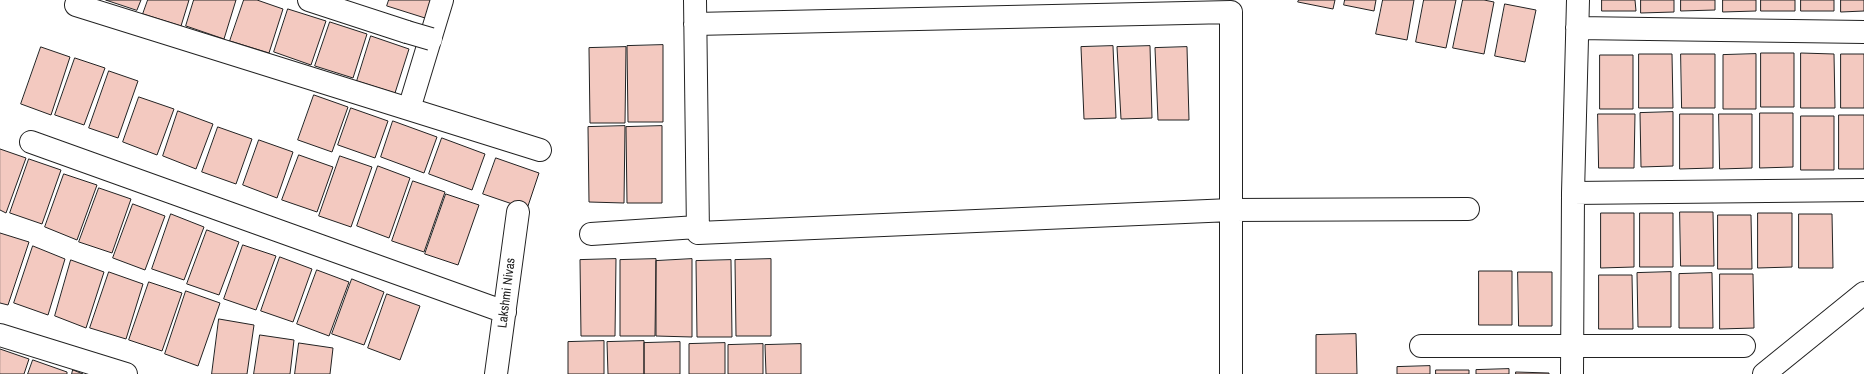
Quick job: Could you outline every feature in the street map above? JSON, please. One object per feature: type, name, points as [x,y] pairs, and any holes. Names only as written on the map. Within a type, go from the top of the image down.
[{"type":"street","points":[[309,0],[430,39]]},
{"type":"street","points":[[409,109],[442,0]]},
{"type":"street","points":[[696,0],[695,24],[698,233],[1231,210],[1468,209]]},
{"type":"street","points":[[1572,374],[1573,193],[1578,0]]},
{"type":"street","points":[[76,5],[540,150]]},
{"type":"street","points":[[695,24],[1231,6],[1231,374]]},
{"type":"street","points":[[1577,28],[1864,32]]},
{"type":"street","points":[[30,142],[505,312]]},
{"type":"street","points":[[1573,193],[1864,190]]},
{"type":"street","name":"Lakshmi Nivas","points":[[496,374],[518,212]]},
{"type":"street","points":[[591,234],[698,227]]},
{"type":"street","points":[[1764,374],[1864,293]]},
{"type":"street","points":[[0,335],[126,374]]},
{"type":"street","points":[[1421,346],[1744,346]]},
{"type":"building","points":[[106,0],[141,0],[137,10]]},
{"type":"building","points":[[148,0],[189,0],[181,26],[143,14]]},
{"type":"building","points":[[194,0],[236,0],[224,39],[186,26]]},
{"type":"building","points":[[244,0],[257,0],[283,9],[269,53],[230,41]]},
{"type":"building","points":[[389,0],[431,0],[425,18],[387,6]]},
{"type":"building","points":[[1299,0],[1335,0],[1333,9],[1298,2]]},
{"type":"building","points":[[1345,0],[1376,0],[1374,11],[1344,5]]},
{"type":"building","points":[[1383,0],[1414,0],[1407,40],[1376,34]]},
{"type":"building","points":[[1424,0],[1456,0],[1446,48],[1416,42]]},
{"type":"building","points":[[1463,0],[1484,0],[1494,2],[1484,54],[1453,48]]},
{"type":"building","points":[[1602,0],[1635,0],[1636,11],[1602,11]]},
{"type":"building","points":[[1641,0],[1674,0],[1674,12],[1641,13]]},
{"type":"building","points":[[1681,0],[1715,0],[1715,10],[1681,11]]},
{"type":"building","points":[[1723,0],[1756,0],[1756,11],[1723,12]]},
{"type":"building","points":[[1761,0],[1795,0],[1795,11],[1761,11]]},
{"type":"building","points":[[1801,0],[1834,0],[1834,11],[1801,11]]},
{"type":"building","points":[[1841,0],[1864,0],[1864,11],[1841,12]]},
{"type":"building","points":[[1505,4],[1536,10],[1525,62],[1495,56]]},
{"type":"building","points":[[288,9],[326,21],[311,65],[274,52]]},
{"type":"building","points":[[330,22],[367,34],[353,78],[315,66]]},
{"type":"building","points":[[371,36],[409,49],[395,93],[357,81]]},
{"type":"building","points":[[663,45],[663,122],[628,122],[627,46]]},
{"type":"building","points":[[1113,46],[1116,118],[1084,119],[1081,47]]},
{"type":"building","points":[[1150,46],[1152,118],[1121,119],[1117,47]]},
{"type":"building","points":[[41,47],[70,57],[51,115],[21,104]]},
{"type":"building","points":[[626,47],[625,123],[590,123],[589,48]]},
{"type":"building","points":[[1187,47],[1189,120],[1158,120],[1155,48]]},
{"type":"building","points":[[1761,53],[1794,53],[1794,107],[1761,107]]},
{"type":"building","points":[[1801,53],[1834,54],[1835,108],[1801,108]]},
{"type":"building","points":[[1639,54],[1672,54],[1673,108],[1639,108]]},
{"type":"building","points":[[1681,54],[1715,54],[1715,108],[1682,108]]},
{"type":"building","points":[[1756,54],[1756,109],[1723,109],[1723,55]]},
{"type":"building","points":[[1841,54],[1864,54],[1864,108],[1841,108]]},
{"type":"building","points":[[1600,55],[1633,55],[1633,109],[1600,109]]},
{"type":"building","points":[[75,58],[105,68],[84,125],[55,115]]},
{"type":"building","points":[[109,71],[138,81],[118,138],[89,128]]},
{"type":"building","points":[[314,95],[348,107],[332,152],[298,140]]},
{"type":"building","points":[[139,97],[174,109],[157,155],[123,142]]},
{"type":"building","points":[[351,108],[388,121],[375,158],[338,145]]},
{"type":"building","points":[[178,111],[213,124],[196,169],[163,156]]},
{"type":"building","points":[[1673,112],[1673,166],[1641,167],[1640,113]]},
{"type":"building","points":[[1760,113],[1793,113],[1793,167],[1760,168]]},
{"type":"building","points":[[1598,114],[1635,114],[1634,168],[1599,168]]},
{"type":"building","points":[[1680,114],[1713,114],[1713,168],[1680,169]]},
{"type":"building","points":[[1719,114],[1752,114],[1752,168],[1720,169]]},
{"type":"building","points":[[1839,115],[1864,115],[1864,169],[1839,169]]},
{"type":"building","points":[[1801,116],[1834,116],[1834,170],[1801,170]]},
{"type":"building","points":[[393,121],[437,137],[424,173],[381,157]]},
{"type":"building","points":[[625,126],[624,203],[589,202],[588,127]]},
{"type":"building","points":[[662,126],[662,203],[627,203],[626,127]]},
{"type":"building","points":[[218,127],[252,139],[236,184],[202,172]]},
{"type":"building","points":[[442,138],[485,154],[472,190],[429,174]]},
{"type":"building","points":[[259,140],[293,152],[277,198],[243,185]]},
{"type":"building","points":[[0,149],[26,158],[6,213],[0,210]]},
{"type":"building","points":[[299,155],[333,167],[317,212],[282,200]]},
{"type":"building","points":[[340,156],[372,167],[351,227],[319,216]]},
{"type":"building","points":[[496,158],[539,173],[527,209],[483,194]]},
{"type":"building","points":[[29,159],[61,170],[42,224],[10,213]]},
{"type":"building","points":[[378,166],[410,178],[389,238],[357,226]]},
{"type":"building","points":[[64,174],[97,185],[77,240],[45,227]]},
{"type":"building","points":[[413,181],[445,192],[424,252],[392,241]]},
{"type":"building","points":[[99,188],[131,199],[112,253],[79,242]]},
{"type":"building","points":[[446,194],[479,205],[458,265],[425,254]]},
{"type":"building","points":[[133,204],[165,216],[145,270],[113,258]]},
{"type":"building","points":[[1680,212],[1713,212],[1714,266],[1681,266]]},
{"type":"building","points":[[1601,213],[1634,213],[1634,267],[1601,268]]},
{"type":"building","points":[[1640,213],[1673,213],[1673,267],[1640,267]]},
{"type":"building","points":[[1758,213],[1792,213],[1792,267],[1758,268]]},
{"type":"building","points":[[171,214],[204,227],[184,280],[152,269]]},
{"type":"building","points":[[1799,214],[1832,214],[1833,268],[1799,268]]},
{"type":"building","points":[[1718,215],[1751,215],[1752,269],[1718,269]]},
{"type":"building","points":[[207,230],[239,242],[219,295],[187,284]]},
{"type":"building","points":[[0,233],[29,242],[8,305],[0,303]]},
{"type":"building","points":[[243,245],[276,256],[256,310],[224,299]]},
{"type":"building","points":[[33,246],[65,259],[48,315],[14,303]]},
{"type":"building","points":[[280,257],[312,269],[293,322],[261,311]]},
{"type":"building","points":[[616,259],[615,336],[581,336],[580,260]]},
{"type":"building","points":[[656,259],[655,336],[620,336],[620,260]]},
{"type":"building","points":[[692,259],[692,337],[656,336],[656,261]]},
{"type":"building","points":[[771,259],[771,336],[736,336],[735,260]]},
{"type":"building","points":[[71,260],[104,272],[86,328],[55,316]]},
{"type":"building","points":[[731,260],[732,337],[697,337],[696,261]]},
{"type":"building","points":[[317,270],[349,282],[329,336],[297,324]]},
{"type":"building","points":[[1479,271],[1512,271],[1512,325],[1479,325]]},
{"type":"building","points":[[109,272],[143,284],[126,339],[90,328]]},
{"type":"building","points":[[1518,272],[1552,272],[1552,326],[1519,326]]},
{"type":"building","points":[[1671,272],[1671,327],[1638,327],[1637,273]]},
{"type":"building","points":[[1712,273],[1713,328],[1679,328],[1679,274]]},
{"type":"building","points":[[1720,274],[1753,274],[1754,328],[1720,329]]},
{"type":"building","points":[[1599,275],[1632,275],[1633,329],[1599,329]]},
{"type":"building","points":[[352,279],[384,292],[364,345],[332,334]]},
{"type":"building","points":[[149,282],[182,293],[162,351],[129,340]]},
{"type":"building","points":[[186,291],[220,303],[198,366],[165,354]]},
{"type":"building","points":[[387,294],[420,306],[400,360],[368,348]]},
{"type":"building","points":[[219,319],[254,325],[247,374],[212,374]]},
{"type":"building","points":[[1356,334],[1357,374],[1316,374],[1316,335]]},
{"type":"building","points":[[260,335],[294,340],[290,374],[254,374]]},
{"type":"building","points":[[604,341],[604,374],[568,374],[568,342]]},
{"type":"building","points":[[644,341],[644,374],[608,374],[607,342]]},
{"type":"building","points":[[680,342],[680,374],[644,374],[644,343]]},
{"type":"building","points":[[299,343],[333,348],[330,374],[295,374]]},
{"type":"building","points":[[725,343],[725,374],[689,374],[689,344]]},
{"type":"building","points":[[763,344],[763,374],[728,374],[728,345]]},
{"type":"building","points":[[801,344],[801,374],[766,374],[765,345]]},
{"type":"building","points":[[0,349],[29,359],[24,374],[0,374]]},
{"type":"building","points":[[33,360],[67,372],[67,374],[28,374]]},
{"type":"building","points":[[1430,366],[1430,374],[1397,374],[1397,367]]},
{"type":"building","points":[[1509,369],[1509,374],[1476,374],[1476,370]]},
{"type":"building","points":[[73,370],[83,374],[72,374]]},
{"type":"building","points":[[1436,370],[1469,370],[1469,374],[1436,374]]},
{"type":"building","points":[[1516,372],[1549,373],[1549,374],[1516,374]]}]
